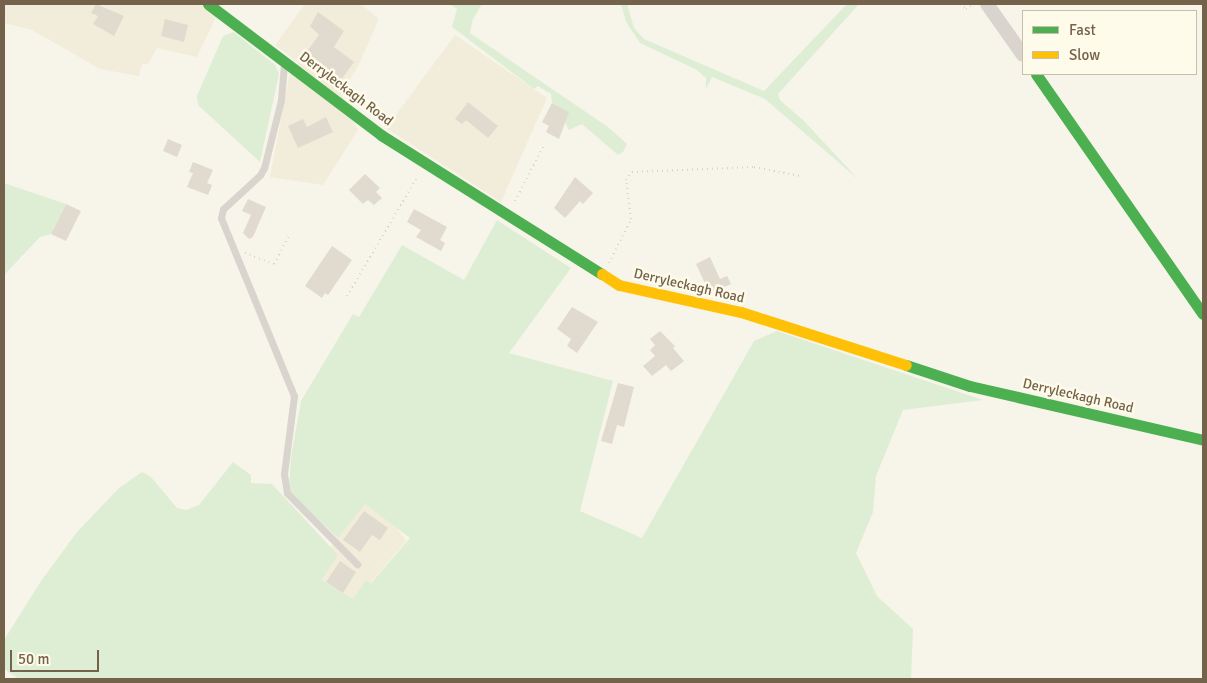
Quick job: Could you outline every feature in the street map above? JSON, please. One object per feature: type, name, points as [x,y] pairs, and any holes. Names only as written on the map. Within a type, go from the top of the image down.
[{"type":"street","name":"Derryleckagh Road","points":[[208,4],[381,135],[619,285],[646,293],[741,312],[970,386],[1203,440]]},
{"type":"street","points":[[988,4],[1022,54]]},
{"type":"street","points":[[1037,75],[1203,314]]},
{"type":"lane","points":[[285,62],[281,100],[264,168],[221,214],[222,223],[294,396],[284,474],[287,493],[357,564]]},
{"type":"path","points":[[960,4],[966,9],[975,4]]},
{"type":"path","points":[[508,214],[543,147]]},
{"type":"path","points":[[348,296],[426,163]]},
{"type":"path","points":[[604,276],[630,219],[626,180],[632,172],[754,167],[800,176]]},
{"type":"path","points":[[233,249],[274,264],[288,236]]},
{"type":"shaded area","points":[[4,4],[222,4],[197,57],[157,48],[148,64],[142,64],[139,76],[100,69],[32,30],[4,23]]},
{"type":"shaded area","points":[[305,4],[361,4],[379,19],[359,64],[341,94],[358,130],[323,185],[270,177],[289,77],[299,63],[275,45]]},
{"type":"shaded area","points":[[455,35],[547,98],[501,202],[386,128]]},
{"type":"shaded area","points":[[365,503],[394,524],[406,541],[370,583],[366,580],[353,600],[322,580],[338,555],[330,548]]},
{"type":"green space","points":[[449,4],[482,4],[473,19],[470,33],[608,127],[627,144],[623,152],[618,155],[582,124],[569,130],[564,121],[565,110],[552,103],[551,94],[538,86],[534,89],[452,27],[457,9]]},
{"type":"green space","points":[[621,4],[627,4],[634,28],[644,39],[764,91],[847,4],[859,4],[778,94],[780,100],[804,121],[859,180],[765,99],[712,77],[706,89],[706,78],[697,70],[640,43],[626,22]]},
{"type":"green space","points":[[234,32],[275,65],[279,74],[260,162],[198,105],[197,96],[223,36]]},
{"type":"green space","points":[[4,183],[66,204],[51,234],[40,237],[4,275]]},
{"type":"green space","points":[[497,220],[571,268],[509,353],[613,381],[580,511],[642,538],[754,341],[777,331],[983,400],[903,410],[876,476],[873,512],[856,553],[877,596],[913,629],[911,679],[19,679],[4,669],[4,640],[41,581],[77,532],[119,488],[142,472],[151,477],[177,508],[186,510],[199,505],[233,462],[251,475],[251,483],[272,484],[338,555],[322,580],[353,599],[366,580],[371,583],[410,538],[365,504],[338,538],[293,496],[289,488],[291,457],[301,401],[353,314],[359,317],[402,245],[464,280]]},
{"type":"building","points":[[96,4],[124,16],[114,36],[93,24],[98,16],[91,13]]},
{"type":"building","points":[[318,12],[344,31],[334,47],[354,62],[341,80],[305,54],[319,35],[310,26]]},
{"type":"building","points":[[165,19],[188,25],[184,42],[161,36]]},
{"type":"building","points":[[468,102],[498,126],[488,138],[466,120],[462,124],[455,119]]},
{"type":"building","points":[[552,103],[569,112],[559,139],[546,132],[549,126],[542,122]]},
{"type":"building","points":[[326,117],[333,132],[298,148],[288,126],[303,119],[307,127]]},
{"type":"building","points":[[168,139],[182,145],[177,157],[163,151]]},
{"type":"building","points":[[193,162],[213,170],[207,183],[212,185],[208,195],[187,187],[193,173],[189,172]]},
{"type":"building","points":[[365,174],[380,188],[376,192],[382,198],[374,205],[368,200],[363,204],[349,190]]},
{"type":"building","points":[[575,177],[593,193],[583,204],[580,201],[565,218],[554,208]]},
{"type":"building","points":[[248,199],[266,207],[253,237],[249,239],[243,233],[251,215],[242,211]]},
{"type":"building","points":[[66,204],[81,211],[66,241],[51,234]]},
{"type":"building","points":[[414,209],[447,227],[440,240],[445,243],[441,251],[416,237],[421,230],[407,222]]},
{"type":"building","points":[[332,246],[352,260],[328,295],[325,293],[322,298],[305,286]]},
{"type":"building","points":[[710,257],[720,279],[727,276],[731,284],[710,294],[696,264]]},
{"type":"building","points":[[572,307],[598,322],[577,353],[567,346],[571,339],[557,329]]},
{"type":"building","points":[[660,331],[675,346],[673,348],[684,361],[671,371],[666,365],[652,376],[643,366],[655,356],[650,350],[655,345],[650,339]]},
{"type":"building","points":[[618,383],[634,387],[624,427],[617,425],[612,444],[601,441]]},
{"type":"building","points":[[364,511],[388,528],[380,540],[372,535],[360,552],[343,540]]},
{"type":"building","points":[[340,561],[356,572],[343,593],[326,582]]},
{"type":"traffic: fast","points":[[208,4],[381,135],[602,274]]},
{"type":"traffic: fast","points":[[1037,75],[1203,314]]},
{"type":"traffic: fast","points":[[906,365],[970,386],[1203,440]]},
{"type":"traffic: slow","points":[[602,274],[619,285],[741,312],[906,365]]}]
